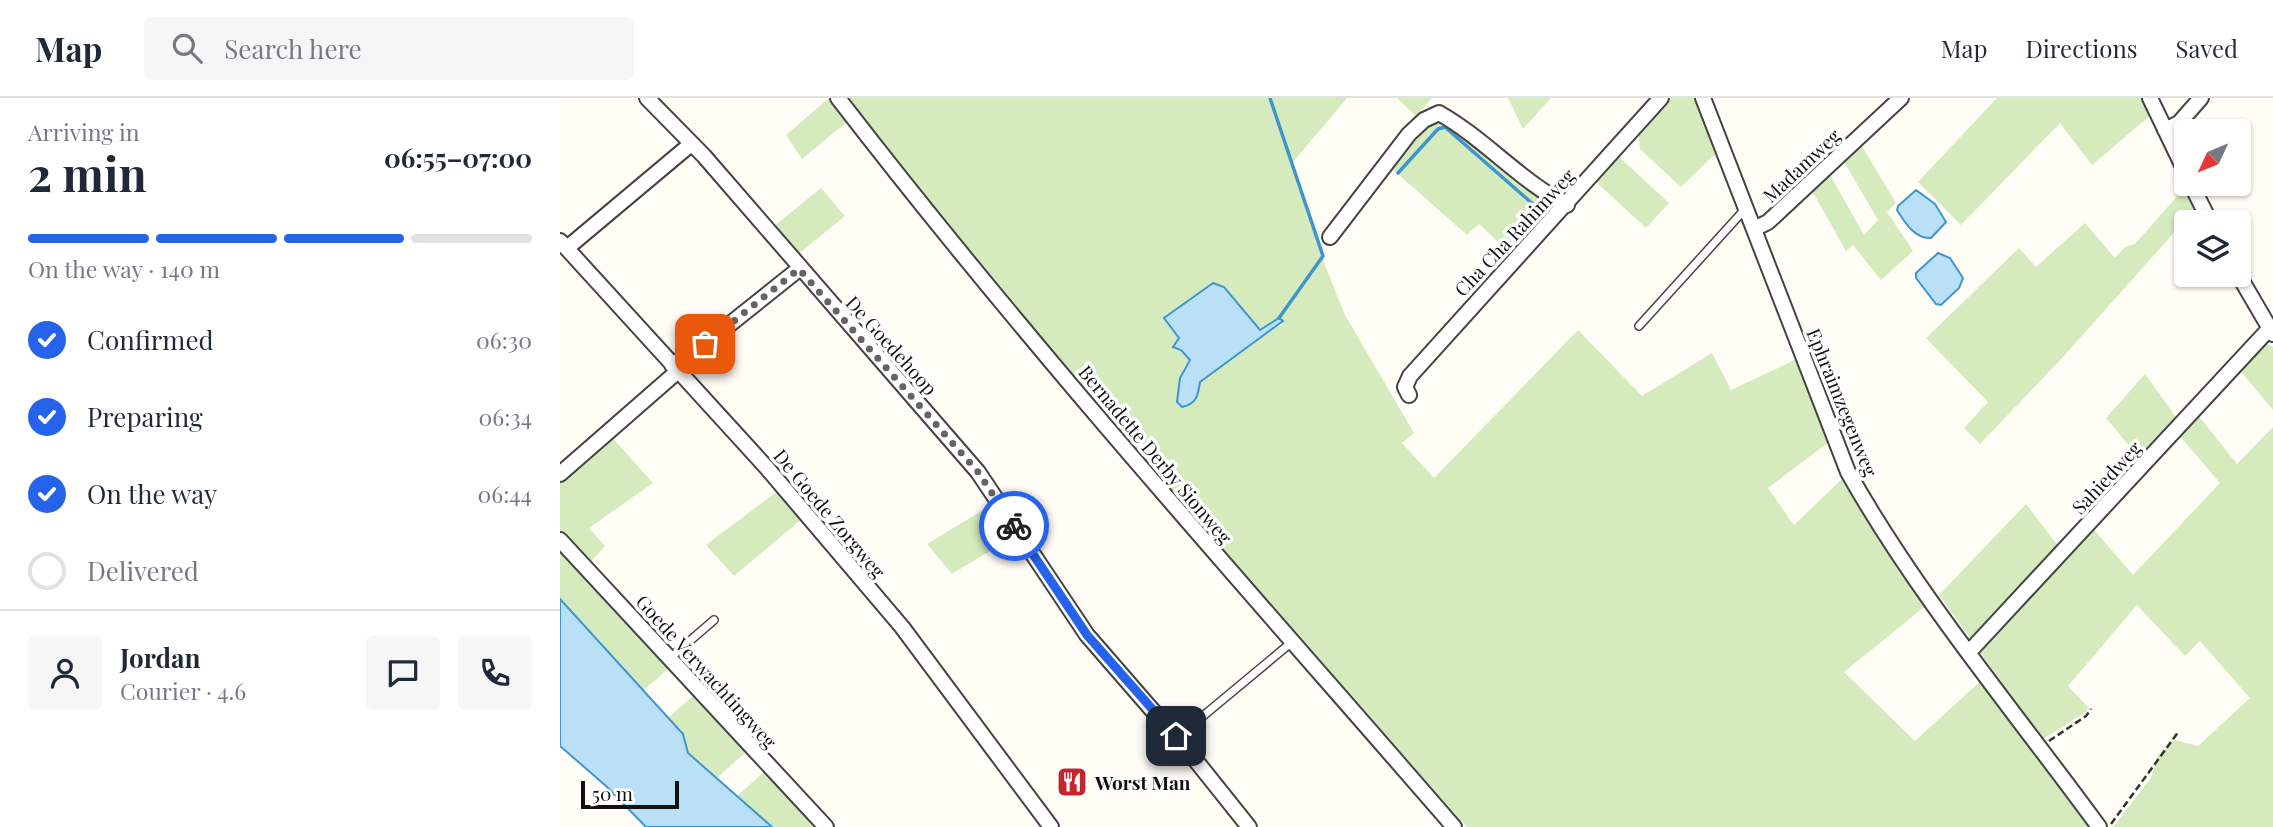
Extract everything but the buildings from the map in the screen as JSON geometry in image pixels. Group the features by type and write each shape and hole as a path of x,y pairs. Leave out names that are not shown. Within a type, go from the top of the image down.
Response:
{"street":[{"name":"De Goedehoop","path":"646,98 691,144 978,472 1087,635 1193,757 1249,827"},
{"name":"Bernadette Derby Sionweg","path":"838,98 922,207 1450,826"},
{"name":"Cha Cha Rahimweg","path":"1409,395 1405,387 1410,376 1661,98"},
{"name":"Ephraimzegenweg","path":"1703,98 1848,472 1870,510 2099,827"},
{"name":"Madamweg","path":"1755,229 1768,222 1901,98"},
{"path":"2150,98 2174,148"},
{"path":"2165,130 2179,123 2201,98"},
{"path":"1330,237 1409,134 1424,120 1438,113 1456,123 1546,194 1567,205"},
{"path":"564,244 691,144"},
{"name":"De Goede Zorgweg","path":"564,244 767,468 902,627 1051,827"},
{"path":"560,474 675,368 799,269"},
{"path":"2246,287 2271,331"},
{"name":"Sahiedweg","path":"1970,651 2271,331"},
{"name":"Goede Verwachtingweg","path":"560,540 826,827"}],"lane":[{"path":"1639,326 1746,208"},
{"path":"670,659 715,620"},
{"path":"1191,726 1293,641"}],"path":[{"path":"2041,747 2086,716 2091,709"},
{"path":"2109,827 2179,731"}],"green space":[{"path":"829,98 848,121 802,159 786,135"},
{"path":"847,98 1347,98 1293,162 1326,268 1345,315 1414,433 1402,443 1434,478 1578,330 1642,396 1712,353 1731,390 1797,359 1829,442 1768,488 1794,525 1844,477 1873,529 1928,604 1844,672 1915,741 1985,677 2092,827 1467,827 1151,467 921,192","holes":["1279,318 1282,325 1268,331 1200,382 1183,369 1190,360 1181,350 1173,347 1179,338 1257,327 1260,330"]},
{"path":"1397,98 1432,98 1416,116"},
{"path":"1508,98 1551,98 1523,129"},
{"path":"1669,98 1697,98 1719,155 1713,156 1681,187 1640,149 1638,129"},
{"path":"1997,98 2145,98 2152,114 2092,165 2060,123 1961,225 1918,182"},
{"path":"1442,122 1451,125 1558,207 1512,255 1479,224 1467,235 1391,168 1419,133"},
{"path":"1860,143 1896,203 1887,212 1913,251 1881,280 1853,245 1846,251 1811,189 1829,173 1864,235 1878,220 1843,160"},
{"path":"1617,155 1669,203 1646,228 1594,180"},
{"path":"821,188 845,216 796,256 773,227"},
{"path":"2177,196 2191,196 2196,208 2174,210 2174,233 2063,357 1980,444 1964,428 1988,402 1926,338 2019,248 2036,267 2085,223 2115,258 2125,247 2135,244"},
{"path":"2261,345 2273,347 2273,410 2239,369"},
{"path":"2145,374 2178,420 2140,459 2106,418"},
{"path":"2198,415 2237,464 2273,427 2273,827 2113,827 2151,778 2158,755 2175,740 2198,746 2250,698 2200,641 2185,656 2137,605 2068,686 2088,707 2087,711 2043,739 1979,651 2091,526 2133,575 2220,483 2179,435"},
{"path":"607,432 653,483 589,528 605,546 589,564 560,532 560,478"},
{"path":"779,490 803,518 734,576 706,545"},
{"path":"993,504 1014,536 952,574 927,544"},
{"path":"2026,504 2059,547 1970,638 1939,595"},
{"path":"560,549 670,667 643,691 560,599"},
{"path":"694,695 746,752 717,778 688,753 683,734 668,718"},
{"path":"765,771 819,827 772,827 737,796"}],"water":[{"path":"1916,190 1935,204 1946,222 1931,238 1915,233 1897,210"},
{"path":"1938,253 1950,258 1963,278 1959,288 1941,305 1936,304 1916,278 1916,273"},
{"path":"1213,283 1224,287 1260,330 1279,318 1283,321 1200,382 1194,401 1182,407 1177,402 1180,378 1190,360 1181,350 1173,347 1179,338 1164,318"},
{"path":"560,599 683,734 688,753 772,827 646,827 606,786 560,746"}],"waterway":[{"path":"1270,98 1323,256 1279,318"},
{"path":"1398,173 1438,129 1445,127 1542,212"}],"way so far":[{"path":"705,344 799,269 978,472 1014,526"}],"place":[{"name":"Worst Man","path":"1072,782"}],"route":[{"path":"1014,526 1087,635 1176,736"}]}
